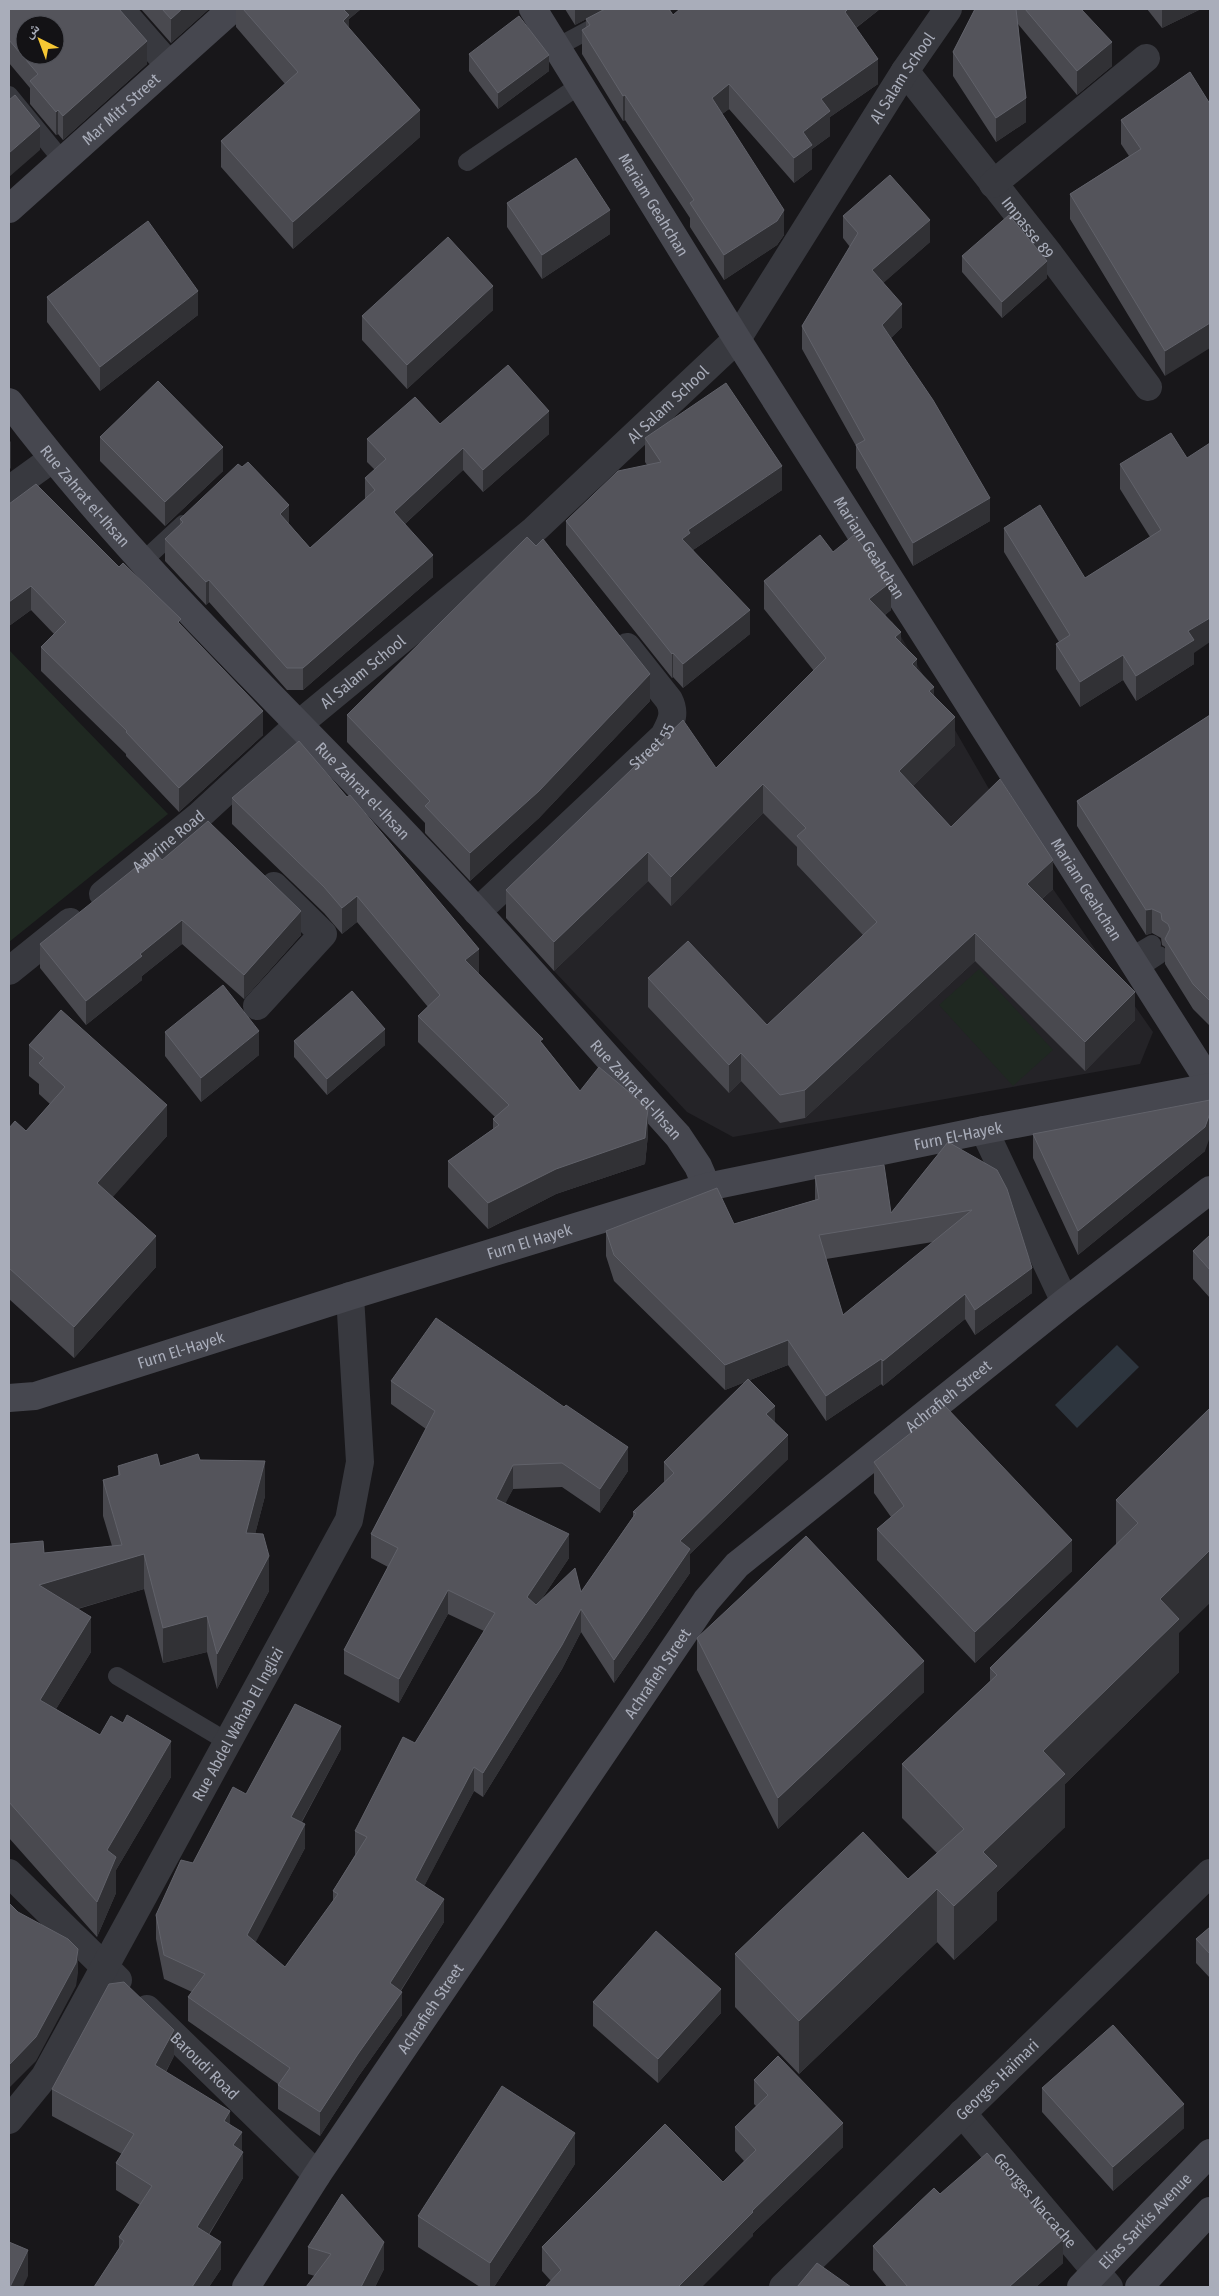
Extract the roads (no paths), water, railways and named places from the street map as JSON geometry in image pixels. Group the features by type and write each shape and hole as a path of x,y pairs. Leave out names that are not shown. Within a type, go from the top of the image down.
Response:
{"street":[{"path":"120,9 169,65"},
{"name":"Mar Mitr Street","path":"9,209 232,9"},
{"name":"Mariam Geahchan","path":"533,9 738,339 1145,956 1210,1085"},
{"name":"Al Salam School","path":"299,724 534,530 738,339 904,71 948,9"},
{"path":"994,184 1146,58"},
{"name":"Impasse 89","path":"904,71 994,184 1148,386"},
{"name":"Rue Zahrat el-Ihsan","path":"9,402 52,459 143,561 418,847 678,1136 698,1166 707,1187"},
{"path":"9,490 52,459"},
{"path":"534,530 552,554"},
{"name":"Street 55","path":"477,912 664,736 672,720 674,709 669,700 614,630"},
{"name":"Aabrine Road","path":"9,971 200,815 299,724"},
{"path":"200,815 221,835"},
{"path":"255,868 323,934 257,1006"},
{"name":"Furn El-Hayek","path":"707,1187 1210,1085"},
{"path":"984,1130 1065,1302"},
{"name":"Furn El Hayek","path":"350,1296 707,1187"},
{"name":"Achrafieh Street","path":"246,2287 317,2175 712,1594 737,1565 1065,1302 1210,1190"},
{"name":"Furn El-Hayek","path":"9,1398 35,1396 350,1296"},
{"name":"Rue Abdel Wahab El Inglizi","path":"9,2120 45,2076 349,1520 360,1462 350,1296"},
{"name":"Baroudi Road","path":"9,1873 317,2175"},
{"name":"Georges Haïmari","path":"783,2287 1210,1873"},
{"name":"Georges Naccache","path":"962,2113 1096,2282"},
{"name":"Elias Sarkis Avenue","path":"1096,2282 1210,2153"},
{"path":"1139,2287 1210,2211"}],"lane":[{"path":"557,47 628,9"},
{"path":"467,162 580,85"},
{"path":"9,95 62,160"},
{"path":"143,561 193,514"},
{"path":"117,1676 228,1742"}]}
